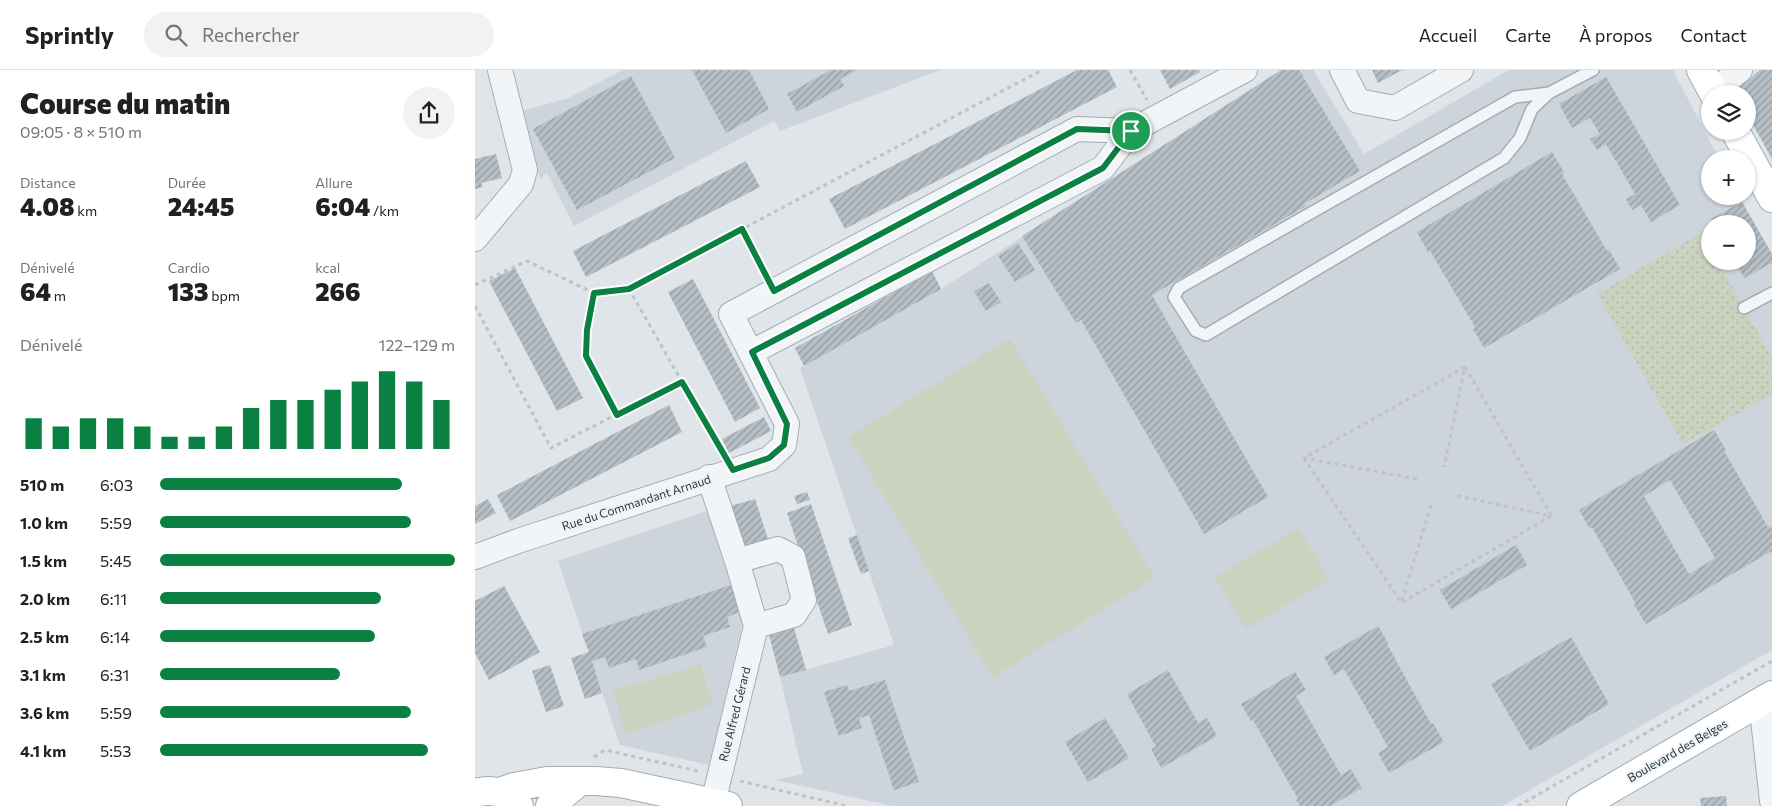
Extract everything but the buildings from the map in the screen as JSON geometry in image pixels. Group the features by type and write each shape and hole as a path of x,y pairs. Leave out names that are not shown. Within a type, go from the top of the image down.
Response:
{"main road":[{"path":"1740,140 1772,198"},
{"name":"Boulevard des Belges","path":"1581,806 1767,698"},
{"path":"491,794 514,786 541,782 580,781 621,783 721,804"},
{"path":"550,806 580,781"}],"street":[{"path":"475,240 521,184 525,170 500,70"},
{"path":"752,352 1103,168 1131,131 1245,70"},
{"path":"1342,70 1358,101 1395,108 1461,70"},
{"path":"1709,85 1740,70"},
{"name":"Rue du Commandant Arnaud","path":"475,557 769,458 784,445 787,424 731,314 1077,129 1131,131"},
{"name":"Rue Alfred Gérard","path":"709,477 756,626 721,804"},
{"path":"737,561 777,548 793,557 805,600 794,615 756,626"},
{"path":"1767,698 1772,801"}],"lane":[{"path":"1549,93 1515,98 1179,288 1174,297 1196,331 1206,335 1504,158 1520,138 1532,109 1549,93 1593,70"},
{"path":"1744,308 1772,293"}],"path":[{"path":"475,285 527,261 594,293 629,289 1042,70"},
{"path":"1130,70 1156,117"},
{"path":"742,229 774,291"},
{"path":"629,289 733,470"},
{"path":"594,293 587,330 586,356 617,415"},
{"path":"475,306 551,448 682,382"},
{"path":"1304,458 1465,367"},
{"path":"1444,467 1465,367"},
{"path":"1465,367 1551,516"},
{"path":"1304,458 1417,479"},
{"path":"1304,458 1401,603"},
{"path":"1454,496 1551,516"},
{"path":"1401,603 1431,505"},
{"path":"1401,603 1551,516"},
{"path":"1518,806 1772,661"}],"shaded area":[{"path":"623,70 940,70 780,131 774,121 574,226 547,173 540,180 524,110 566,99"},
{"path":"1282,70 1313,70 1364,154 1509,70 1673,70 1701,124 1701,140 1709,140 1714,150 1701,150 1701,205 1744,205 1750,215 1701,215 1701,270 1756,270 1756,226 1772,254 1772,650 1502,806 892,806 776,780 803,774 780,677 894,645 800,368 941,289"},
{"path":"707,511 742,620 709,765 620,745 558,561"}],"green space":[{"path":"1701,233 1701,270 1722,270 1772,357 1772,394 1683,444 1597,294"},
{"path":"1010,339 1155,578 993,677 848,437"},
{"path":"1299,528 1329,580 1245,629 1215,577"},
{"path":"701,664 712,704 626,734 613,691"}],"route":[{"path":"1077,129 1131,131 1103,168 752,352 787,424 784,445 769,458 733,470 682,382 617,415 586,356 587,330 594,293 629,289 742,229 774,291 1077,129"}]}
